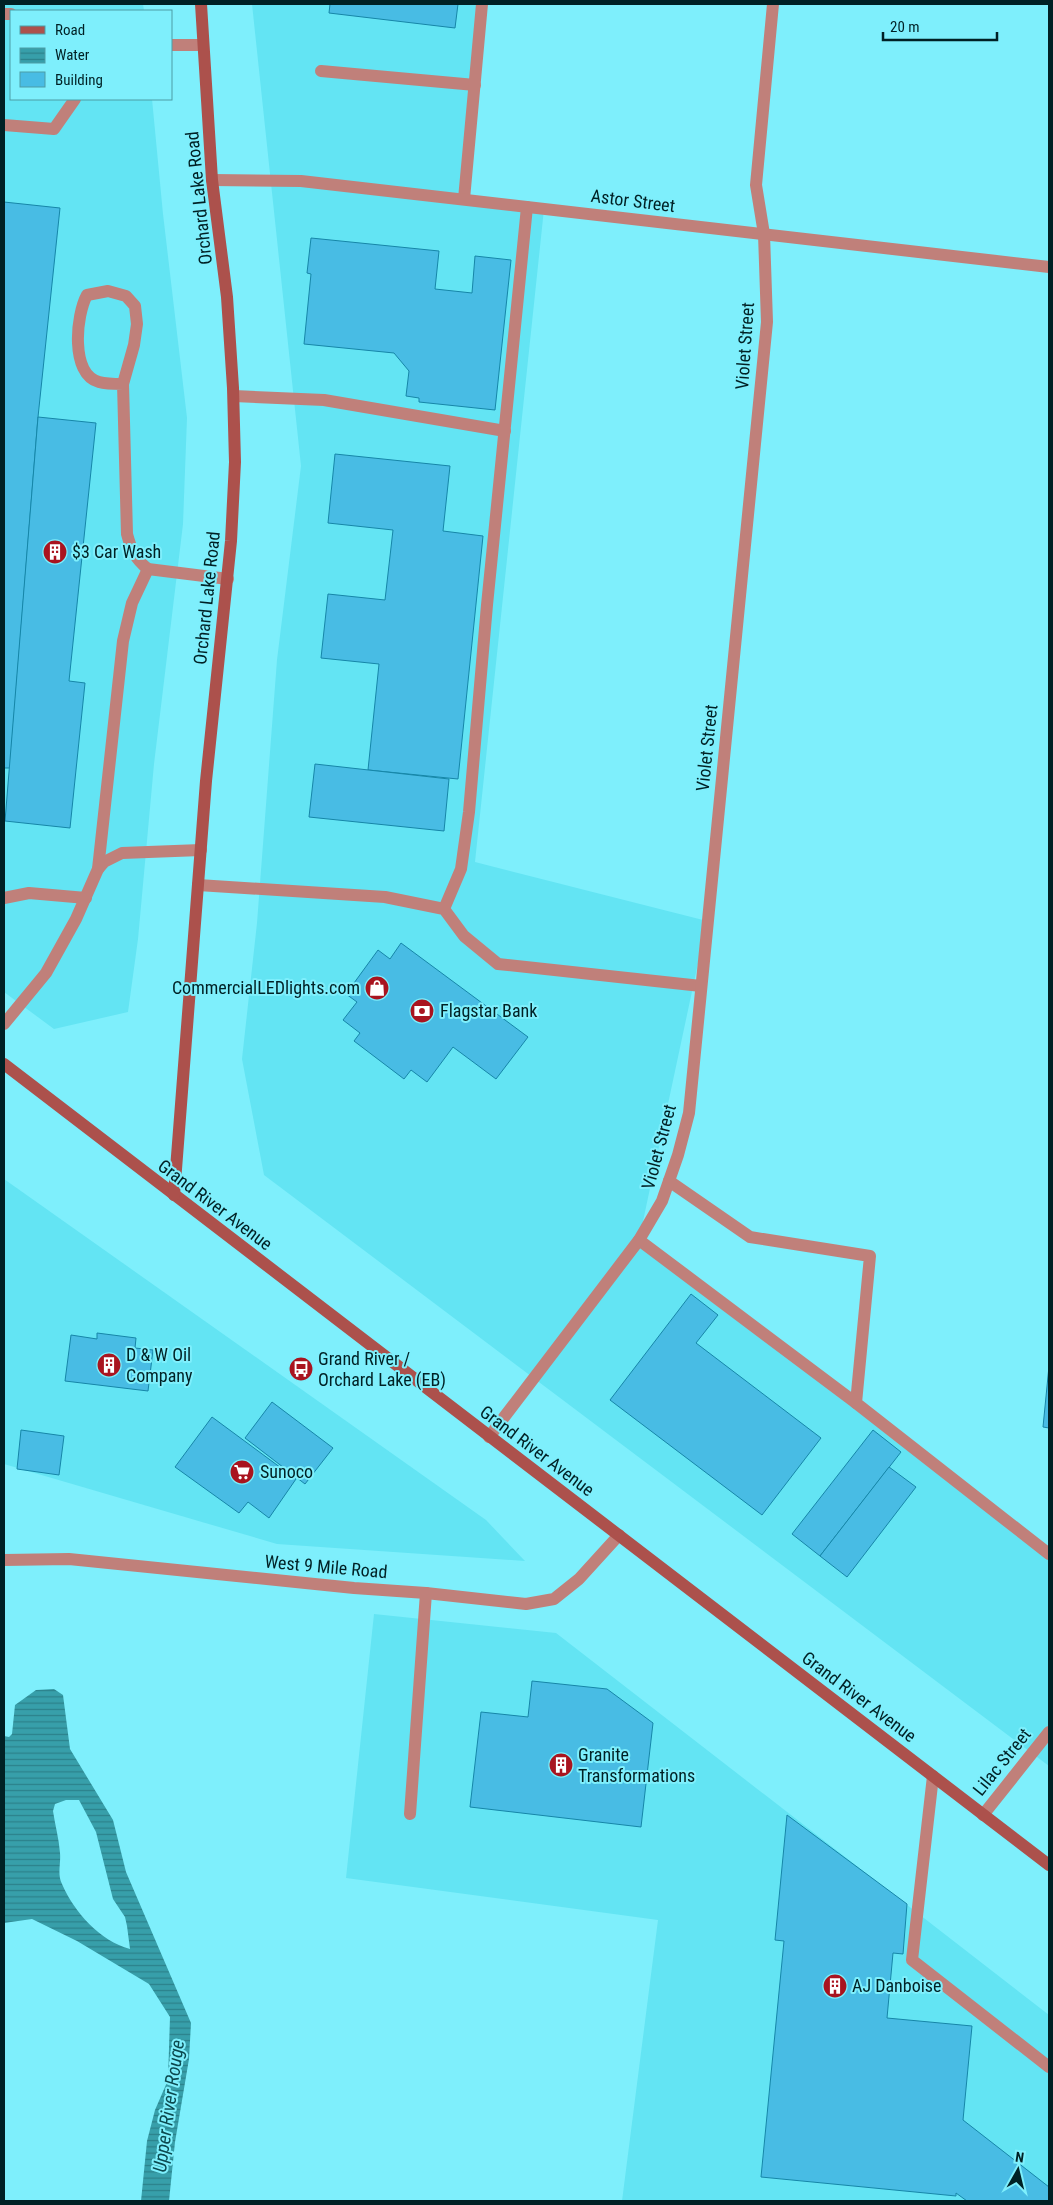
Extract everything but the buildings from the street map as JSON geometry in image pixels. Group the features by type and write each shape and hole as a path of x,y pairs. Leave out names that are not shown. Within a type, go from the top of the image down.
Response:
{"main road":[{"name":"Orchard Lake Road","path":"174,1195 201,850 228,578 235,462 234,396 227,297 212,180 200,4"},
{"name":"Grand River Avenue","path":"4,1064 1049,1865"}],"street":[{"path":"464,199 482,4"},
{"name":"Violet Street","path":"489,1437 639,1240 662,1201 678,1155 688,1113 767,322 764,234 756,185 773,4"},
{"path":"172,45 203,45"},
{"path":"321,72 475,85"},
{"path":"4,125 54,129 74,100"},
{"name":"Astor Street","path":"212,180 301,181 1049,267"},
{"path":"444,909 461,869 469,812 487,605 527,207"},
{"path":"123,384 98,382 80,364 78,318 87,295 108,291 126,296 134,306 137,324 134,345 123,384 127,534 131,550 139,562 148,569 228,578"},
{"path":"234,396 324,400 505,431"},
{"path":"4,1024 46,972 86,898 98,869 124,641 132,604 148,569"},
{"path":"98,869 113,856 122,853 201,850"},
{"path":"198,885 385,897 444,909 464,936 498,964 701,986"},
{"path":"4,898 29,893 86,898"},
{"path":"669,1181 750,1237 870,1256 856,1403"},
{"path":"639,1240 856,1403 1049,1554"},
{"name":"West 9 Mile Road","path":"4,1560 69,1559 526,1604 554,1599 579,1579 619,1535"},
{"path":"410,1814 426,1593"},
{"name":"Lilac Street","path":"983,1814 1049,1732"},
{"path":"933,1776 912,1960 1049,2067"}],"shaded area":[{"path":"4,4 143,4 144,10 10,10 10,100 152,100 163,214 187,418 183,524 154,764 138,939 128,1012 54,1029 4,992"},
{"path":"252,4 484,4 464,199 544,209 475,862 707,921 639,1240 1049,1550 1049,1766 264,1175 242,1059 257,923 277,660 301,466"},
{"path":"4,1179 486,1520 525,1561 277,1544 4,1464"},
{"path":"374,1614 556,1633 1049,2015 1049,2201 622,2201 658,1920 346,1878"}],"water":[{"name":"Upper River Rouge","path":"54,1689 63,1695 70,1749 113,1820 126,1872 191,2023 189,2059 175,2142 169,2201 141,2201 147,2141 155,2110 168,2080 170,2017 149,1984 77,1941 32,1919 4,1923 4,1736 9,1737 12,1734 15,1705 36,1690","holes":["66,1800 79,1800 96,1832 113,1899 125,1917 130,1949 108,1939 89,1924 73,1905 61,1880 59,1873 59,1848 53,1811 55,1804"]}],"place":[{"name":"$3 Car Wash","path":"55,552"},
{"name":"CommercialLEDlights.com","path":"377,988"},
{"name":"Flagstar Bank","path":"422,1011"},
{"name":"D & W Oil Company","path":"109,1365"},
{"name":"Grand River / Orchard Lake (EB)","path":"301,1369"},
{"name":"Sunoco","path":"242,1472"},
{"name":"Granite Transformations","path":"561,1765"},
{"name":"AJ Danboise","path":"835,1986"}]}
